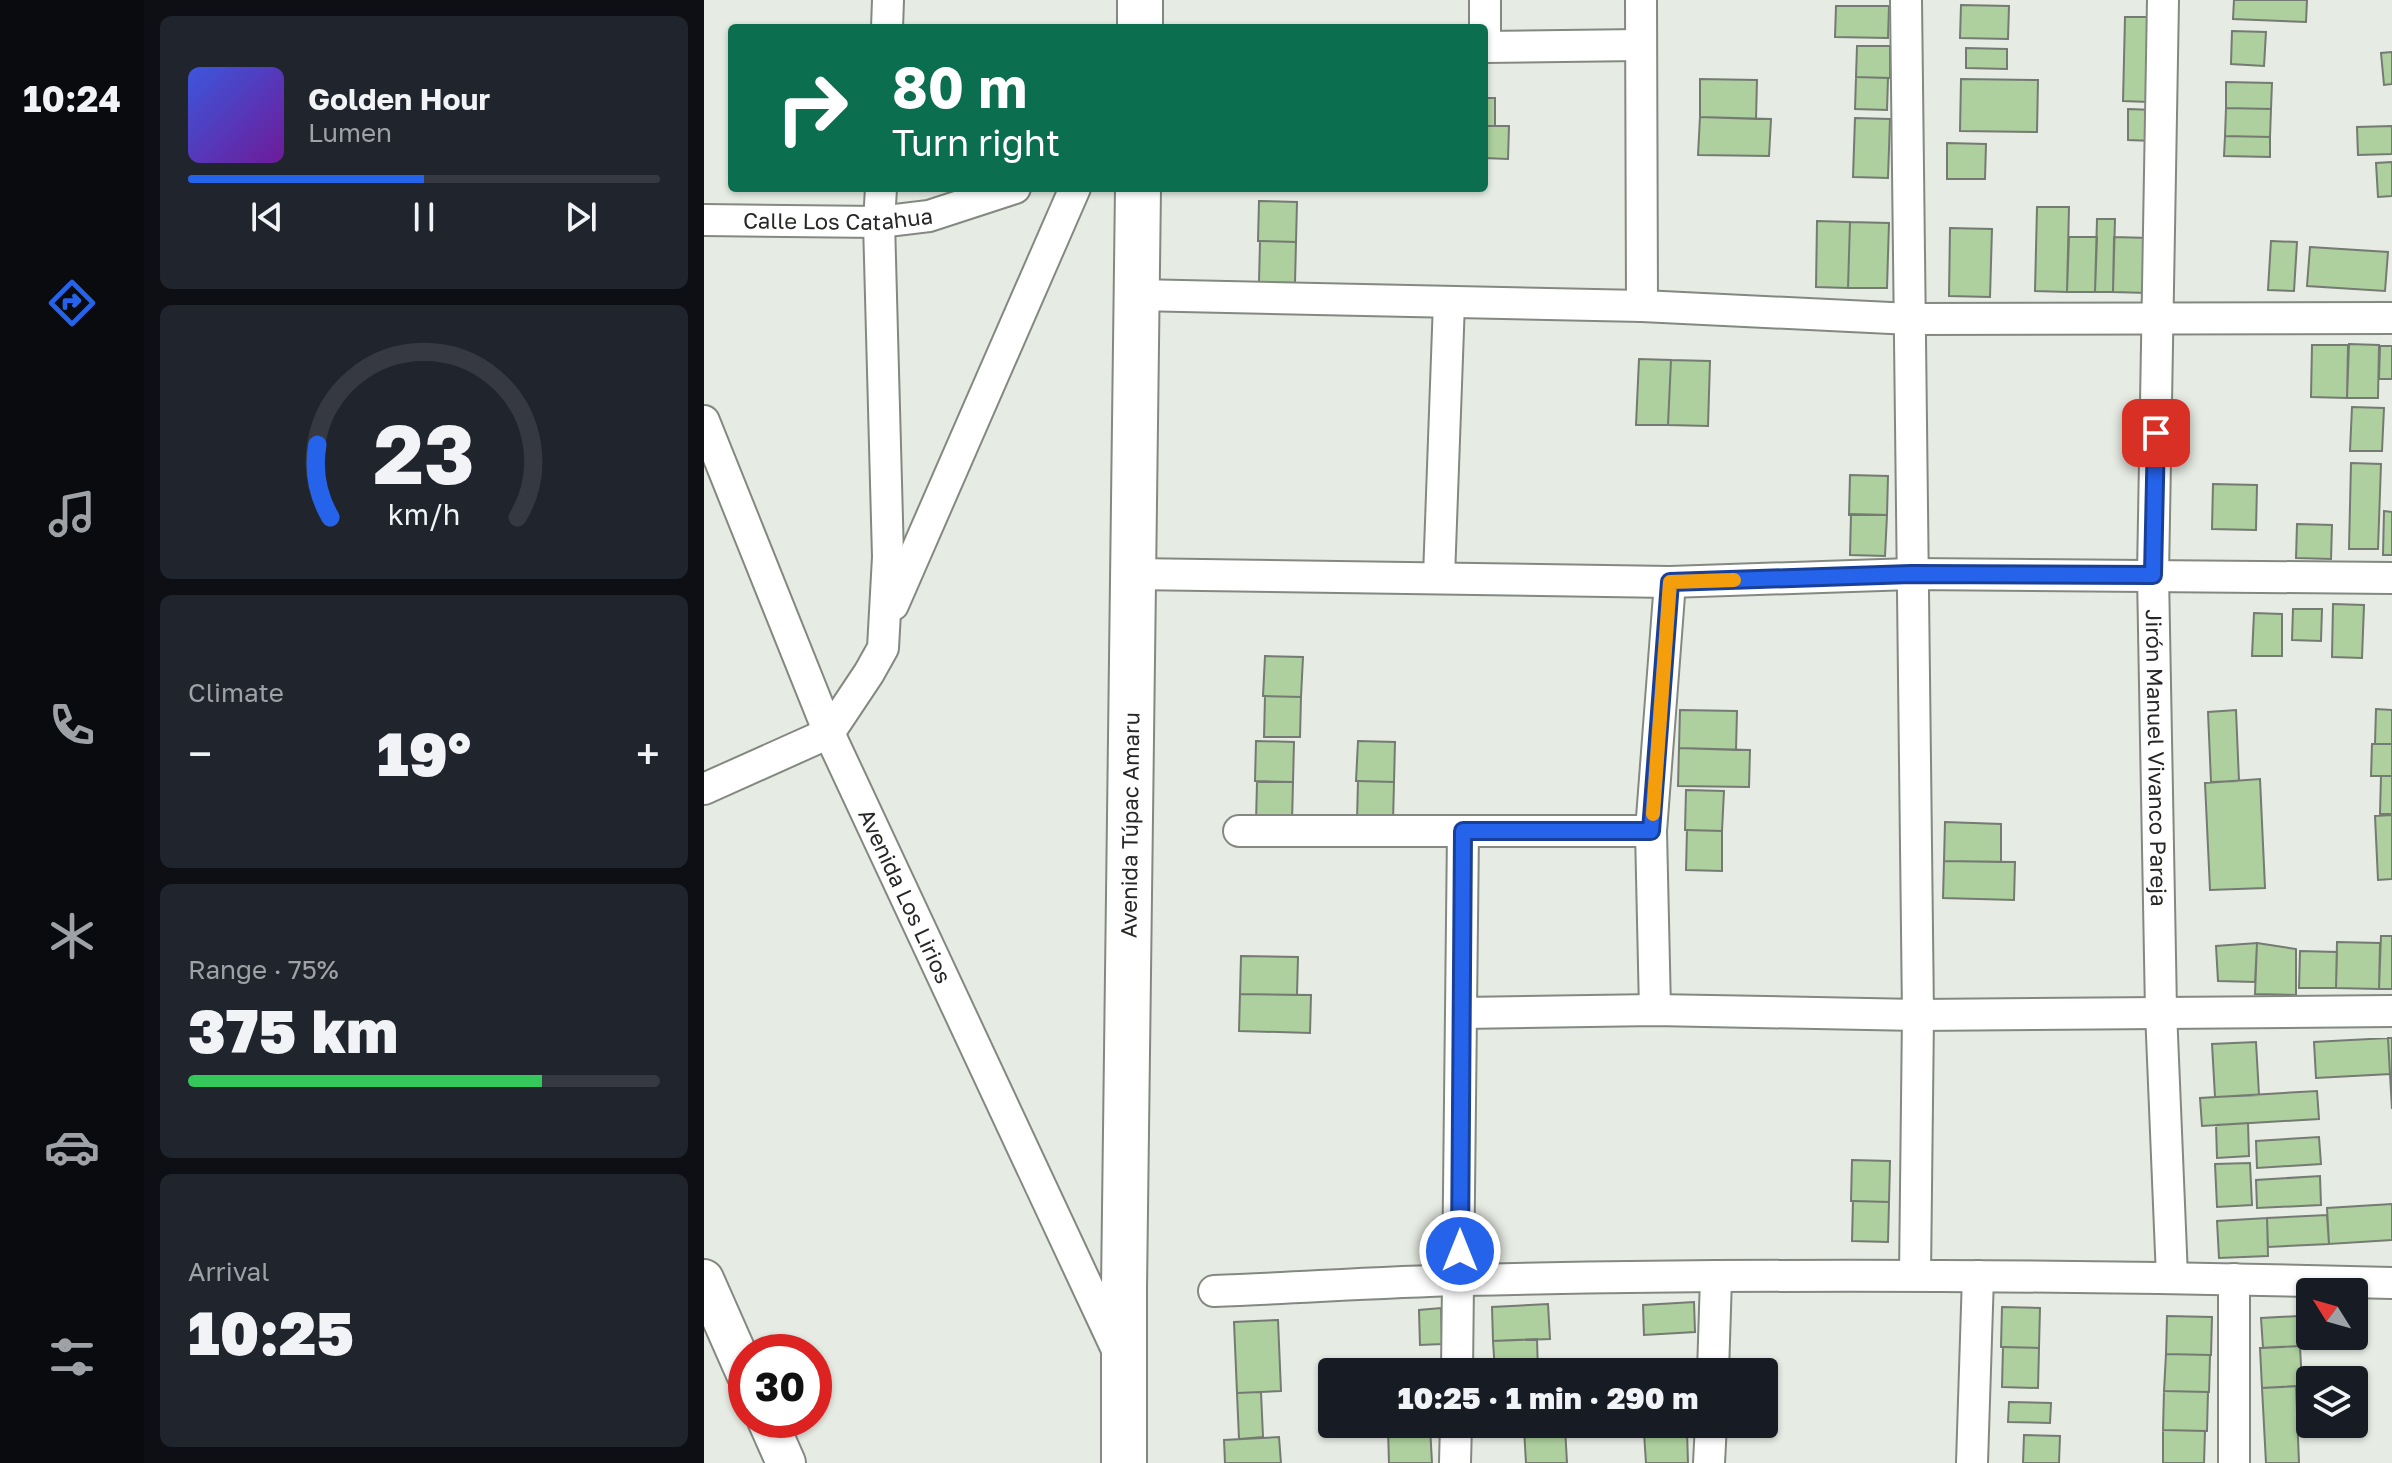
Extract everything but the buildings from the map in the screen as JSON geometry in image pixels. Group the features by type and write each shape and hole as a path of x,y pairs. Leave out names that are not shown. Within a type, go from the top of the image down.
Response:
{"main road":[{"path":"1140,0 1140,24"},
{"name":"Avenida Túpac Amaru","path":"1124,1463 1138,192"}],"street":[{"path":"887,24 888,0"},
{"path":"1484,24 1485,0"},
{"path":"1641,0 1642,306"},
{"path":"1906,0 1918,1015 1915,1275"},
{"name":"Jirón Manuel Vivanco Pareja","path":"2163,0 2153,575 2161,1011 2172,1277"},
{"path":"1488,47 1640,45"},
{"path":"704,789 829,733 883,648 888,557 881,192"},
{"name":"Calle Los Catahua","path":"704,220 879,222 929,216 1003,192"},
{"path":"886,621 1073,192"},
{"path":"1137,295 1642,306 1911,319 2392,318"},
{"path":"1439,577 1449,302"},
{"name":"Avenida Los Lirios","path":"704,421 829,733 1123,1363"},
{"path":"1133,574 1670,582 1911,574 2392,578"},
{"path":"1655,1010 1651,831 1670,582"},
{"path":"1239,831 1651,831"},
{"path":"1457,1358 1463,831"},
{"path":"1462,1013 1655,1010 1918,1015 2392,1011"},
{"path":"1214,1291 1460,1280 1915,1275 2392,1283"},
{"path":"1972,1463 1978,1276"},
{"path":"1713,1358 1716,1278"},
{"path":"704,1279 728,1334"},
{"path":"2234,1279 2234,1463"},
{"path":"775,1438 786,1463"},
{"path":"1455,1463 1456,1438"},
{"path":"1709,1463 1710,1438"}],"slow traffic":[{"path":"1653,814 1670,582 1734,580"}],"route":[{"path":"1460,1251 1463,831 1651,831 1670,582 1911,574 2153,575 2156,433"}]}
